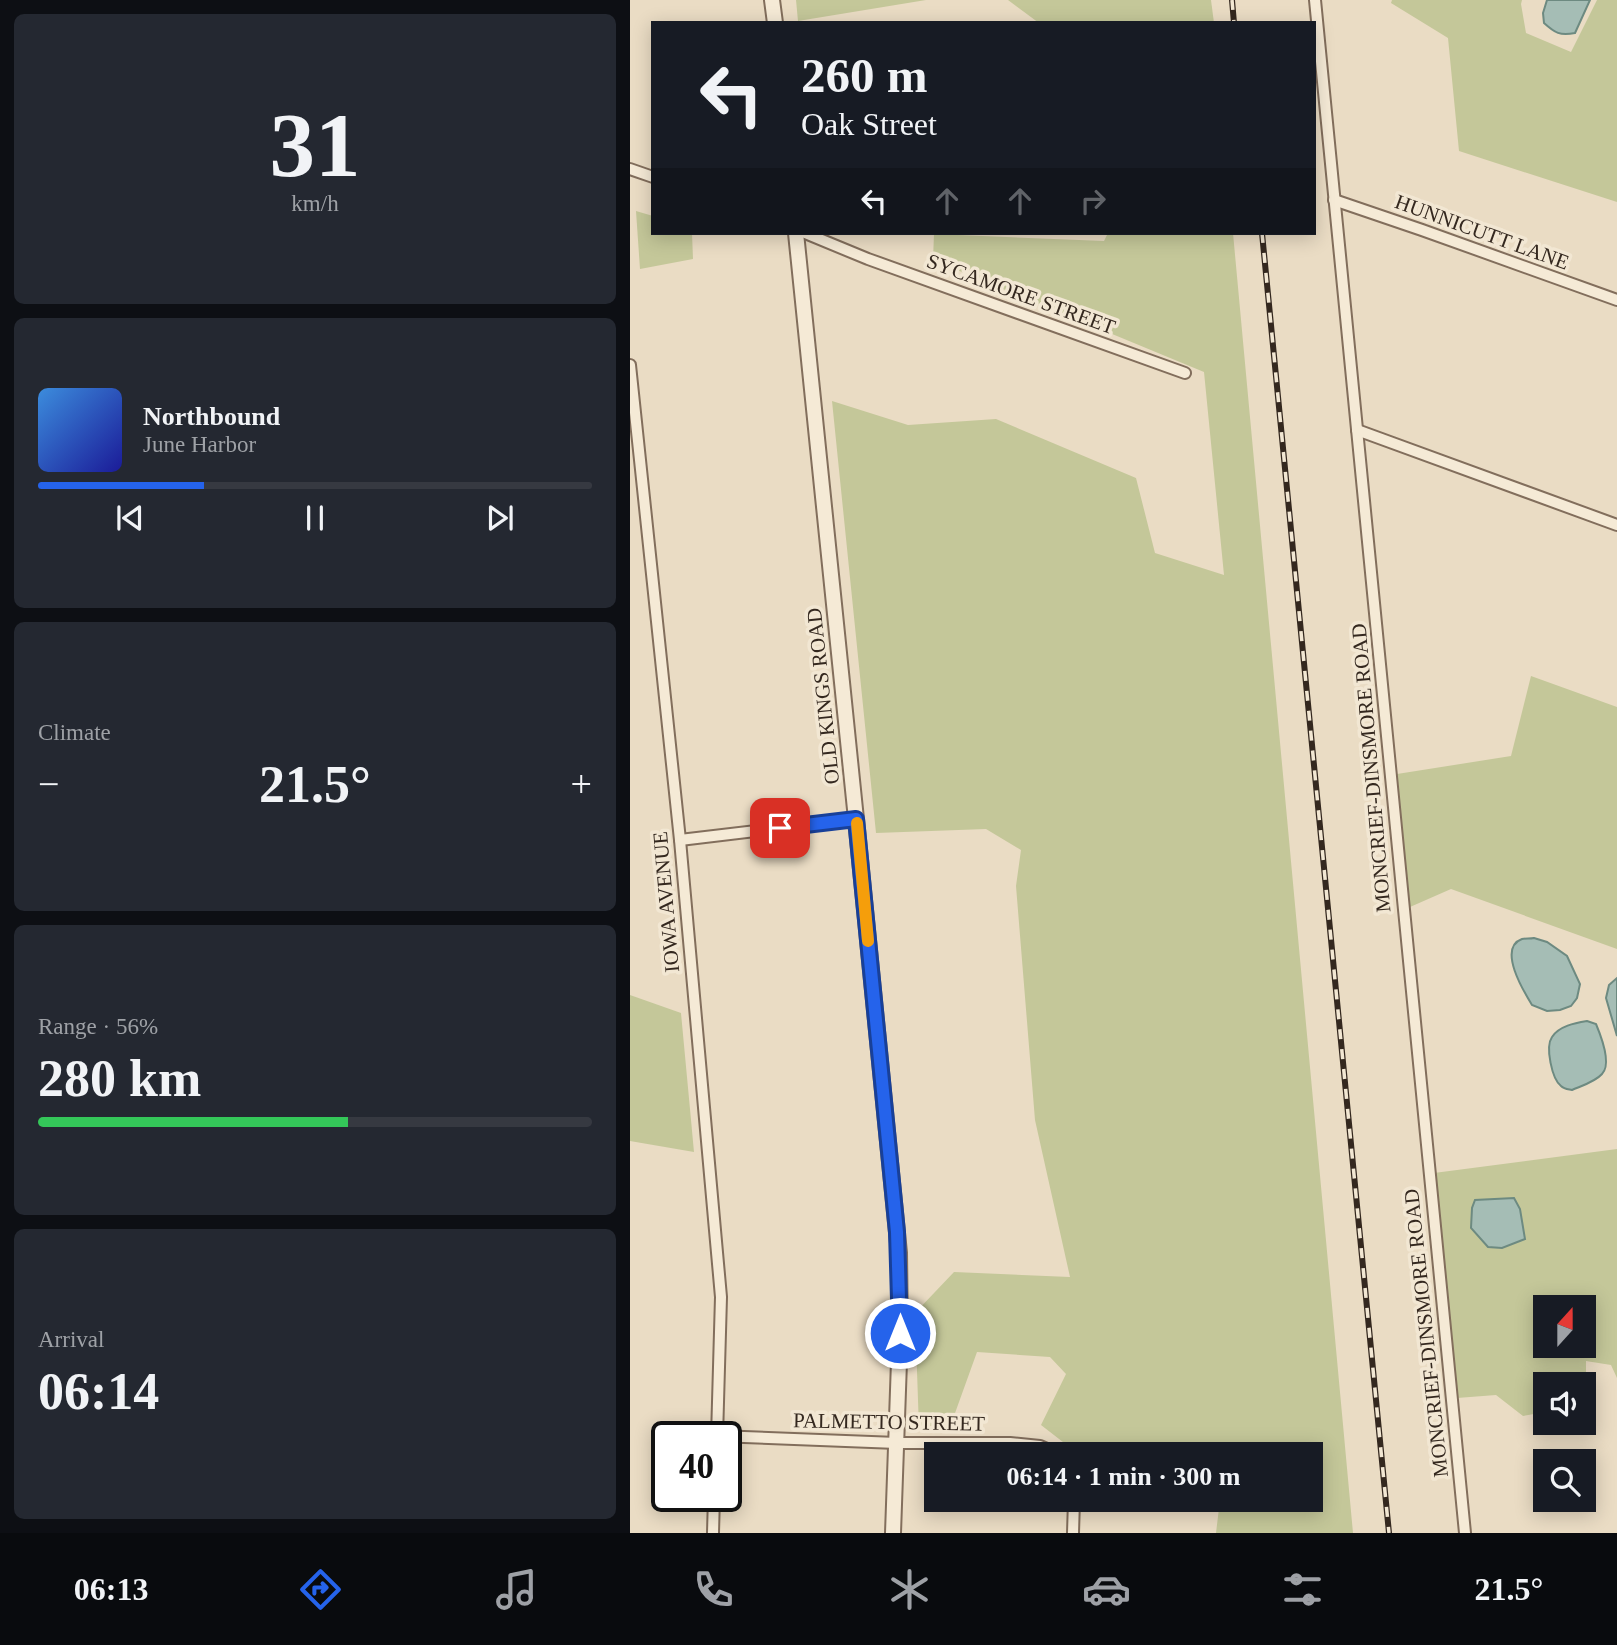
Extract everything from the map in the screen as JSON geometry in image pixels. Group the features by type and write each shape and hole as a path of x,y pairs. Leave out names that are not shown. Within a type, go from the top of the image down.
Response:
{"street":[{"path":"772,0 775,21"},
{"name":"MONCRIEF-DINSMORE ROAD","path":"1315,0 1465,1533"},
{"path":"630,169 651,176"},
{"name":"HUNNICUTT LANE","path":"1334,200 1617,300"},
{"name":"OLD KINGS ROAD","path":"796,235 898,1254 900,1333 893,1533"},
{"name":"SYCAMORE STREET","path":"810,235 869,259 1185,373"},
{"name":"IOWA AVENUE","path":"630,365 680,839 721,1297 717,1421"},
{"path":"1357,430 1617,525"},
{"path":"630,504 643,503"},
{"path":"680,839 856,819"},
{"name":"PALMETTO STREET","path":"742,1437 924,1443"},
{"path":"713,1533 714,1512"},
{"path":"1073,1533 1074,1512"}],"green space":[{"path":"796,0 926,0 798,21"},
{"path":"1008,0 1211,0 1214,21 1036,21"},
{"path":"1392,0 1522,0 1526,33 1571,52 1597,0 1617,0 1617,202 1459,151 1448,38 1391,3"},
{"path":"636,211 651,215 651,235 692,235 693,259 640,269"},
{"path":"934,235 1104,241 1107,235 1233,235 1353,1533 1216,1533 1219,1512 1323,1512 1323,1442 1063,1442 1041,1425 1066,1374 1050,1357 977,1352 950,1427 919,1429 915,1313 954,1272 1070,1277 1035,1120 1016,886 1021,850 986,829 876,833 832,401 908,425 996,419 1136,478 1155,553 1224,575 1204,372 933,260"},
{"path":"1531,676 1617,707 1617,949 1451,889 1410,907 1397,774 1511,756"},
{"path":"630,995 681,1013 694,1152 630,1141"},
{"path":"1617,1149 1617,1378 1611,1365 1586,1361 1586,1372 1533,1372 1533,1414 1523,1416 1496,1395 1457,1398 1434,1173"}],"water":[{"path":"1547,0 1590,0 1575,33 1558,33 1544,23 1543,13"},
{"path":"1534,938 1547,942 1567,956 1580,984 1577,998 1571,1006 1547,1011 1532,1005 1515,970 1512,951 1515,944 1522,939"},
{"path":"1617,978 1617,1036 1606,998 1609,985"},
{"path":"1587,1021 1596,1024 1605,1050 1605,1069 1592,1082 1572,1090 1566,1089 1558,1082 1552,1070 1550,1042 1555,1033 1563,1028"},
{"path":"1514,1198 1520,1209 1525,1239 1502,1248 1488,1247 1471,1228 1475,1200"}],"railway":[{"path":"1232,0 1234,21"},
{"path":"1262,235 1389,1533"}],"slow traffic":[{"path":"857,823 868,941"}],"route":[{"path":"780,828 856,819 897,1232 900,1333"}]}
